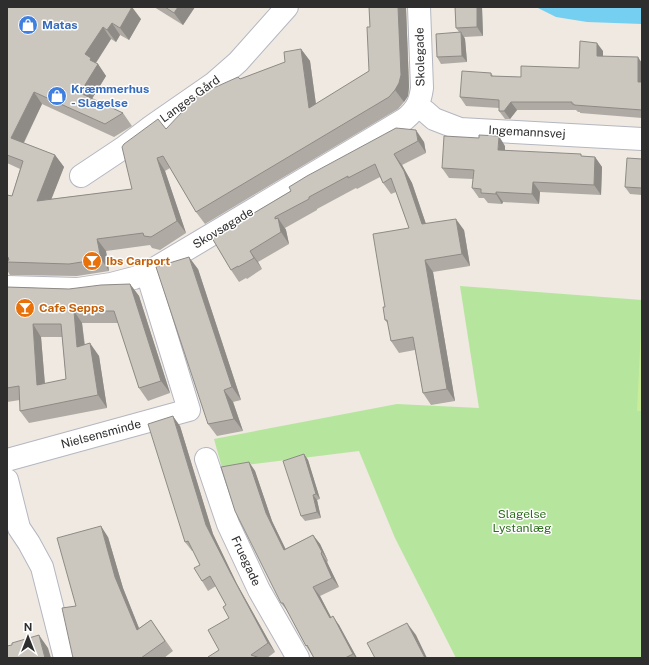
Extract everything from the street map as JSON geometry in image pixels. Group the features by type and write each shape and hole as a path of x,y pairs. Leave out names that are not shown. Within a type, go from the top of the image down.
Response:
{"street":[{"name":"Langes Gård","path":"81,176 123,148 214,82 238,62 287,7"},
{"name":"Skolegade","path":"417,106 422,88 419,7"},
{"name":"Ingemannsvej","path":"417,106 434,119 460,129 642,139"},
{"name":"Skovsøgade","path":"7,287 78,288 111,284 148,273 405,119 417,106"},
{"name":"Nielsensminde","path":"10,459 190,410 148,273"},
{"name":"Fruegade","path":"206,459 228,524 259,590 294,657"},
{"path":"7,480 19,528 29,542 42,567 65,658"}],"green space":[{"name":"Slagelse Lystanlæg","path":"460,286 642,300 642,658 456,658 395,538 359,451 222,468 214,439 397,404 479,408"},
{"path":"642,308 642,411 637,411"}],"water":[{"path":"536,7 642,7 642,24 587,22 556,17"}],"building":[{"path":"7,7 132,7 120,28 112,23 107,30 103,27 85,54 91,58 90,60 98,64 80,93 123,113 105,124 34,92 11,138 55,155 37,201 132,189 122,147 124,144 158,119 166,129 198,95 238,77 240,79 285,62 284,52 301,49 309,108 369,71 367,27 370,27 369,7 398,7 401,75 399,83 389,97 196,212 163,156 157,158 177,221 151,237 144,236 143,233 97,239 101,259 69,264 7,262 9,260 7,257 7,195 12,196 23,161 7,155"},
{"path":"165,7 178,7 174,13"},
{"path":"455,7 477,7 477,27 456,28"},
{"path":"461,32 462,56 437,57 436,34"},
{"path":"580,41 597,43 597,56 638,57 638,82 642,82 642,110 574,105 572,102 511,102 504,111 499,111 499,100 460,97 462,71 491,73 491,76 521,77 521,66 579,68"},
{"path":"396,128 416,130 418,141 394,154 404,171 422,224 456,219 462,254 425,260 447,389 423,393 413,337 391,341 387,320 385,320 383,307 385,307 373,234 409,228 391,178 383,183 375,164 348,178 348,176 275,217 275,219 278,218 281,232 250,251 254,258 238,267 231,270 212,238 291,191 289,187 307,176"},
{"path":"479,135 499,136 498,150 581,154 581,156 595,157 594,185 533,182 532,194 496,192 496,194 481,193 481,189 472,188 474,170 442,168 444,136 479,138"},
{"path":"627,158 642,159 642,188 625,187"},
{"path":"189,257 232,387 224,390 234,419 208,424 156,267"},
{"path":"130,284 161,381 139,388 114,311 74,311 77,347 90,343 98,395 20,411 19,386 7,388 7,287 69,289 101,285","holes":["33,324 61,324 66,379 37,385"]},
{"path":"173,416 206,525 268,643 251,655 260,658 208,658 219,650 208,630 229,618 223,607 226,605 210,576 202,581 194,568 200,565 188,541 185,542 148,424"},
{"path":"304,454 316,494 313,495 317,512 301,516 283,461"},
{"path":"249,462 266,513 284,550 313,535 322,552 321,553 332,578 313,587 330,618 333,616 353,654 345,658 314,658 283,603 281,603 235,511 221,467"},
{"path":"101,526 115,577 137,630 151,620 165,641 141,658 73,658 62,608 76,606 57,538"},
{"path":"407,623 425,658 375,658 367,643"},
{"path":"39,635 45,658 7,658 7,646 12,645 12,643"}],"place":[{"name":"Matas","path":"28,25"},
{"name":"Kræmmerhus - Slagelse","path":"57,96"},
{"name":"Ibs Carport","path":"92,261"},
{"name":"Cafe Sepps","path":"25,308"}]}
